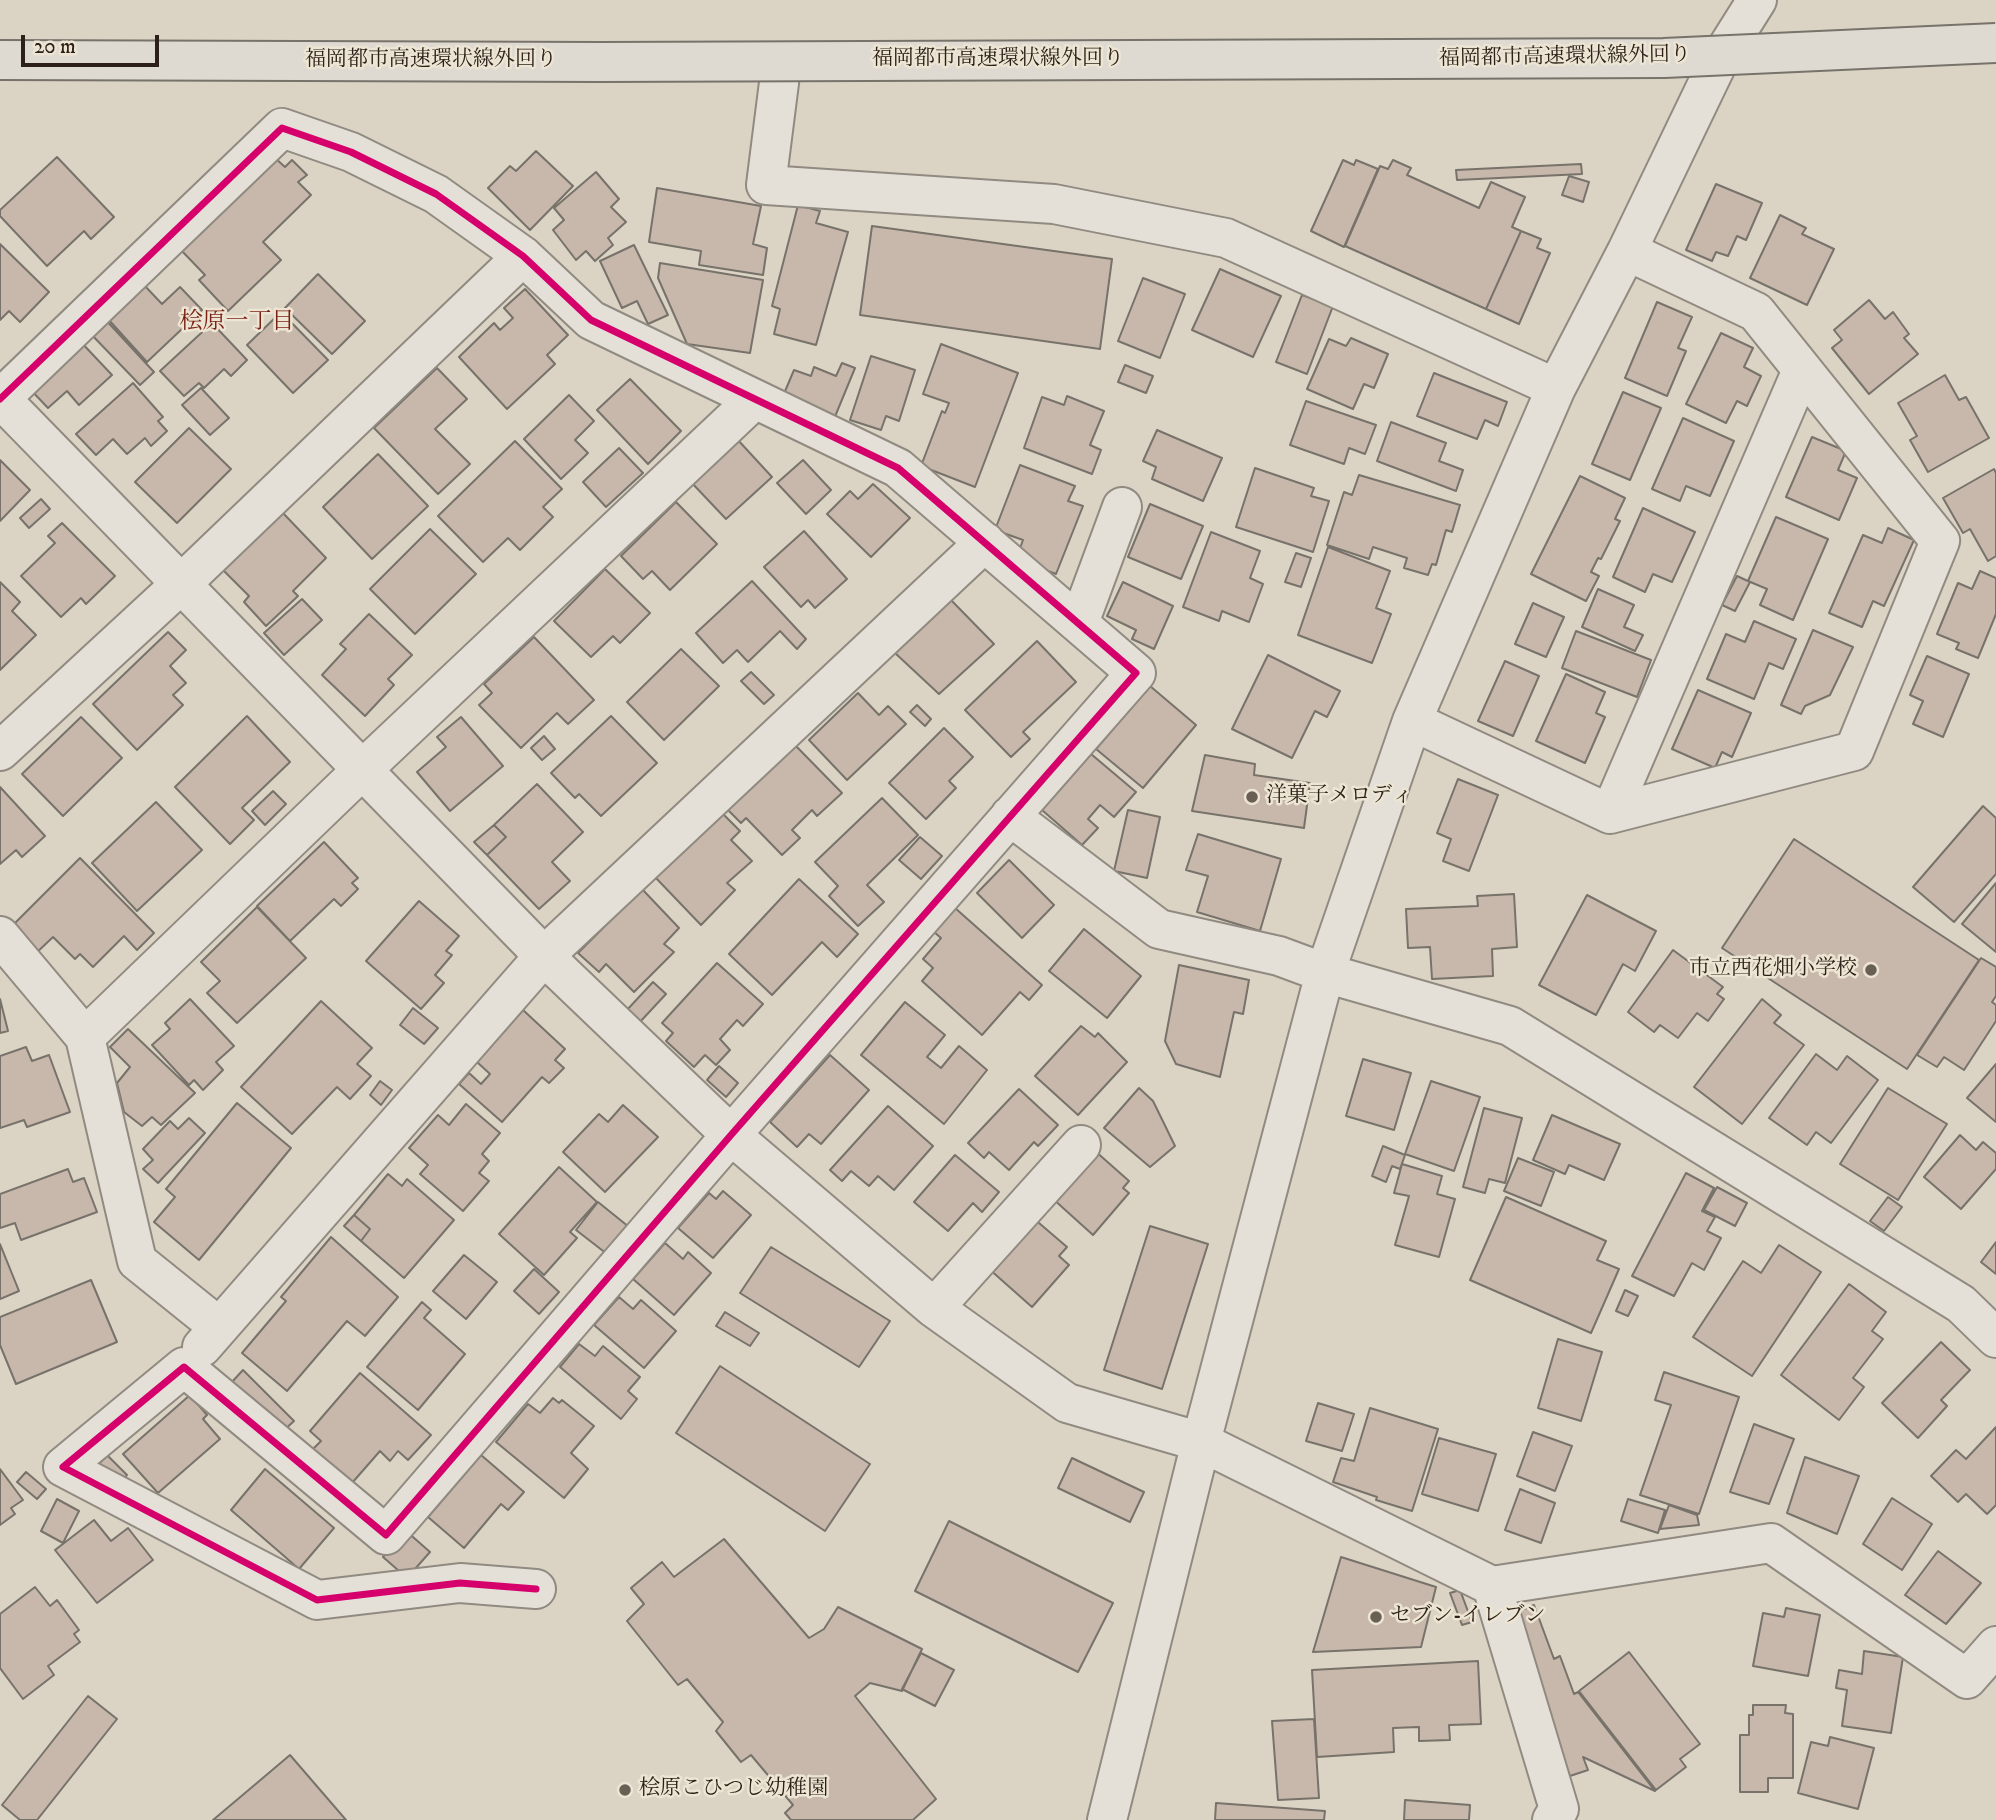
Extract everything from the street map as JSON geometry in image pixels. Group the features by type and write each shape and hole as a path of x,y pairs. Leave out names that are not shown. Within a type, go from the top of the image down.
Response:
{"highway":[{"name":"福岡都市高速環状線外回り","path":"0,60 643,62 1650,58 1996,43"}],"street":[{"path":"1107,1820 1200,1442 1325,973 1412,721 1556,388 1627,251 1718,62 1757,0"},
{"path":"781,67 766,185 1054,204 1226,238 1556,388"},
{"path":"184,1367 386,1535 731,1135 1136,673 898,468 591,320 523,256 436,194 351,152 282,128 0,398 544,956 731,1135 934,1308 1067,1403 1200,1442 1492,1586 1771,1543 1967,1679 1996,1646"},
{"path":"1412,721 1610,814 1854,751 1940,541 1756,313 1627,251"},
{"path":"0,751 181,584 523,256"},
{"path":"1610,814 1802,370"},
{"path":"85,1037 362,770 755,399"},
{"path":"1079,623 1122,507"},
{"path":"536,1589 460,1583 317,1600 63,1467 184,1367 544,956 985,542"},
{"path":"1010,817 1158,929 1279,956 1325,973 1510,1026 1961,1304 1996,1338"},
{"path":"0,936 85,1037 137,1261 219,1327"},
{"path":"934,1308 1082,1145"},
{"path":"1492,1586 1559,1809 1552,1820"}],"building":[{"path":"536,151 573,186 530,230 488,188 510,166 516,171"},
{"path":"57,157 114,217 91,239 84,231 47,266 0,216 0,210"},
{"path":"274,157 285,167 292,160 307,175 298,182 311,195 263,242 281,260 228,311 199,280 205,275 180,249"},
{"path":"1343,160 1354,165 1356,160 1378,169 1344,247 1311,231"},
{"path":"1393,160 1411,168 1407,175 1479,208 1491,182 1525,197 1512,227 1521,231 1486,309 1345,246 1380,166 1388,169"},
{"path":"1581,164 1582,174 1457,180 1456,170"},
{"path":"596,172 619,199 611,207 626,222 608,238 613,245 595,261 586,251 576,260 553,230 564,220 554,208"},
{"path":"1569,176 1589,182 1583,202 1562,195"},
{"path":"1716,184 1762,203 1746,240 1737,236 1728,256 1716,252 1712,261 1686,250"},
{"path":"657,188 761,206 753,244 767,248 763,275 699,265 701,251 649,242"},
{"path":"798,205 820,211 816,223 848,232 816,345 774,334 780,309 772,306"},
{"path":"1780,215 1806,228 1802,234 1834,249 1807,305 1750,278"},
{"path":"872,226 1112,259 1100,349 860,315"},
{"path":"1521,231 1541,239 1537,248 1550,253 1519,324 1486,309"},
{"path":"0,244 49,292 20,322 9,311 0,320"},
{"path":"634,245 668,315 648,324 637,301 622,308 600,261"},
{"path":"660,263 763,280 750,353 687,344 658,278"},
{"path":"1220,269 1281,296 1253,357 1192,330"},
{"path":"318,274 365,321 332,354 285,308"},
{"path":"1143,278 1185,294 1160,358 1118,341"},
{"path":"144,285 162,304 180,287 202,310 147,362 108,319"},
{"path":"525,289 568,335 547,355 555,364 507,409 459,357 494,323 500,330 513,318 504,308"},
{"path":"1302,295 1333,306 1307,374 1276,362"},
{"path":"1869,300 1885,319 1893,312 1909,334 1904,338 1918,354 1869,394 1832,348 1842,340 1834,330"},
{"path":"1657,302 1692,317 1678,348 1686,351 1667,396 1625,378"},
{"path":"281,312 328,360 293,393 247,345"},
{"path":"104,318 154,372 140,385 89,332"},
{"path":"212,323 247,360 231,376 224,369 204,388 199,383 184,396 160,371"},
{"path":"1721,333 1753,348 1744,367 1761,376 1747,406 1737,401 1726,423 1686,404"},
{"path":"1351,338 1388,354 1374,388 1364,384 1353,409 1307,389 1329,339 1346,346"},
{"path":"79,340 112,375 79,405 67,391 48,408 28,387"},
{"path":"941,344 1018,373 975,487 921,466 942,411 945,413 949,403 923,394"},
{"path":"871,356 915,370 899,421 886,416 881,430 850,420"},
{"path":"842,363 855,368 834,419 783,396 794,370 811,376 814,367 836,376"},
{"path":"1125,365 1153,376 1146,393 1118,382"},
{"path":"437,368 467,399 435,429 470,464 438,494 374,428"},
{"path":"1434,373 1507,402 1498,426 1485,420 1477,439 1417,416"},
{"path":"1945,375 1959,400 1966,397 1989,438 1928,472 1910,440 1917,436 1898,403"},
{"path":"630,379 681,431 648,464 597,410"},
{"path":"133,383 163,417 158,421 167,431 151,446 145,438 127,454 113,439 96,455 76,434"},
{"path":"201,388 229,418 210,435 182,405"},
{"path":"1623,392 1661,408 1630,480 1592,464"},
{"path":"569,395 594,421 575,440 588,453 561,479 524,439"},
{"path":"1067,396 1104,411 1090,445 1101,450 1092,474 1024,448 1042,397 1064,405"},
{"path":"1306,401 1376,425 1365,454 1349,448 1344,464 1290,445"},
{"path":"1683,418 1734,441 1710,496 1686,486 1680,501 1652,489"},
{"path":"1391,422 1446,443 1439,461 1463,470 1456,491 1377,461"},
{"path":"189,428 231,469 177,523 135,482"},
{"path":"1157,430 1222,458 1203,501 1152,479 1156,467 1143,461"},
{"path":"1812,437 1846,451 1838,470 1857,478 1839,520 1786,497"},
{"path":"737,439 772,477 726,519 690,481"},
{"path":"515,441 562,489 543,507 553,517 520,550 508,538 483,562 438,516"},
{"path":"619,448 643,473 606,507 583,482"},
{"path":"378,454 428,506 372,559 323,507"},
{"path":"0,460 30,490 0,521"},
{"path":"803,460 831,490 806,514 777,483"},
{"path":"1020,465 1075,486 1068,501 1083,506 1056,574 1016,559 1023,540 995,530"},
{"path":"1255,468 1314,488 1311,496 1329,501 1313,552 1236,527"},
{"path":"1994,469 1996,556 1988,561 1970,529 1963,533 1943,498"},
{"path":"1359,475 1460,505 1452,532 1446,530 1436,565 1432,564 1428,575 1404,568 1407,558 1373,547 1369,559 1327,545 1344,492 1352,495"},
{"path":"1580,476 1625,498 1615,519 1620,521 1601,559 1598,558 1591,572 1599,576 1586,601 1531,574"},
{"path":"873,484 910,518 871,557 827,514 850,491 858,499"},
{"path":"41,499 50,509 29,528 20,518"},
{"path":"676,502 717,544 670,590 652,571 643,579 621,556"},
{"path":"1150,504 1203,526 1181,579 1128,557"},
{"path":"1643,508 1695,532 1672,582 1653,574 1645,592 1613,577"},
{"path":"282,512 326,558 293,591 298,596 266,626 244,602 249,596 223,570"},
{"path":"1776,517 1828,539 1793,620 1760,605 1767,589 1748,581"},
{"path":"62,523 115,576 86,604 81,598 61,617 21,576 55,543 48,536"},
{"path":"1888,528 1914,540 1884,606 1873,601 1862,627 1829,613 1863,535 1882,543"},
{"path":"430,529 476,574 415,634 370,589"},
{"path":"804,531 847,579 815,608 808,600 801,607 764,567"},
{"path":"1211,532 1260,551 1250,578 1263,584 1249,622 1222,611 1219,621 1183,607"},
{"path":"1328,547 1390,571 1376,608 1391,614 1372,663 1298,635"},
{"path":"1296,553 1311,558 1301,587 1285,582"},
{"path":"605,569 650,613 620,643 613,636 591,657 554,621"},
{"path":"1980,571 1996,578 1996,614 1978,658 1956,649 1959,643 1937,634 1958,583 1972,589"},
{"path":"1737,576 1750,582 1735,611 1722,605"},
{"path":"752,581 806,639 797,649 780,631 748,662 737,650 723,663 696,633"},
{"path":"0,582 20,602 12,611 36,635 0,670"},
{"path":"1123,582 1173,606 1154,649 1132,639 1136,630 1107,616"},
{"path":"1598,589 1634,605 1624,627 1643,635 1635,651 1582,627"},
{"path":"949,598 994,644 939,694 895,653"},
{"path":"302,599 322,620 284,655 264,633"},
{"path":"1533,603 1564,617 1546,657 1515,644"},
{"path":"369,614 412,655 388,679 394,685 365,716 322,675 346,649 340,644"},
{"path":"1754,621 1796,639 1783,669 1769,663 1754,699 1707,679 1726,634 1745,642"},
{"path":"1813,630 1853,647 1830,695 1805,706 1801,714 1781,705"},
{"path":"1576,631 1651,660 1637,697 1562,668"},
{"path":"168,632 186,650 170,666 186,683 173,695 183,705 137,750 93,704"},
{"path":"534,637 594,700 568,724 557,713 521,748 479,705 492,693 484,684"},
{"path":"1037,641 1076,682 1023,732 1030,739 1011,757 965,710"},
{"path":"681,649 719,686 664,740 627,702"},
{"path":"1268,655 1340,691 1327,717 1315,711 1292,758 1232,729"},
{"path":"1927,656 1969,674 1943,737 1913,724 1923,701 1910,695"},
{"path":"1505,661 1539,676 1513,736 1478,721"},
{"path":"751,672 774,695 764,704 741,681"},
{"path":"1566,674 1605,692 1596,713 1605,717 1585,763 1536,741"},
{"path":"1150,686 1196,725 1143,788 1096,749"},
{"path":"1698,690 1751,713 1732,757 1722,752 1715,768 1672,749"},
{"path":"858,693 879,715 888,706 906,724 847,780 809,740"},
{"path":"917,705 931,719 925,726 910,712"},
{"path":"247,716 290,762 242,808 254,820 230,844 175,787"},
{"path":"611,716 657,763 601,816 579,794 575,798 551,773"},
{"path":"81,717 122,758 63,816 22,774"},
{"path":"461,717 503,766 450,811 417,772 446,747 437,737"},
{"path":"944,728 973,757 949,781 956,788 926,819 889,783"},
{"path":"544,736 555,749 542,760 531,748"},
{"path":"793,743 842,793 817,816 812,810 792,830 800,838 782,855 746,818 741,823 726,808"},
{"path":"1091,754 1136,792 1114,817 1100,805 1088,819 1098,828 1082,845 1042,810"},
{"name":"洋菓子メロディ","path":"1205,755 1255,764 1254,775 1310,783 1304,828 1192,811"},
{"path":"1458,779 1498,795 1469,871 1443,861 1451,839 1437,833"},
{"path":"537,784 583,832 552,862 570,881 539,909 487,855 506,837 494,825"},
{"path":"0,787 45,836 22,857 16,850 0,864"},
{"path":"273,791 286,804 265,825 252,811"},
{"path":"882,798 918,835 867,885 884,902 858,926 829,896 838,886 815,862"},
{"path":"156,802 202,850 137,911 92,863"},
{"path":"1983,806 1996,818 1996,874 1954,922 1913,887"},
{"path":"1128,810 1160,817 1147,878 1114,871"},
{"path":"722,813 740,831 731,840 752,861 727,883 735,890 701,925 655,877"},
{"path":"494,825 506,837 487,855 474,842"},
{"path":"1198,834 1281,859 1260,931 1197,912 1208,876 1186,870"},
{"path":"920,837 942,856 921,879 899,860"},
{"path":"1794,839 1979,960 1907,1069 1722,948"},
{"path":"324,842 358,878 352,883 358,889 341,906 334,899 290,941 257,906"},
{"path":"80,858 154,933 137,950 124,936 93,967 80,954 75,959 53,937 32,957 7,931"},
{"path":"1009,860 1054,905 1022,938 977,893"},
{"path":"799,879 858,934 837,957 822,942 772,995 729,954"},
{"path":"1996,883 1996,952 1962,924"},
{"path":"642,889 679,928 664,944 674,952 634,992 606,964 599,972 578,953"},
{"path":"1514,894 1517,947 1492,949 1493,976 1432,979 1430,947 1408,948 1406,909 1478,906 1477,896"},
{"path":"1587,895 1656,931 1635,971 1623,964 1596,1015 1539,985"},
{"path":"419,901 459,936 446,951 452,955 435,975 444,983 421,1009 366,961"},
{"path":"257,907 306,958 237,1023 207,993 220,981 201,962"},
{"path":"955,908 1042,985 1029,1000 1020,992 982,1035 922,981 933,968 923,959 941,938 934,932"},
{"path":"1084,929 1141,976 1107,1018 1049,971"},
{"path":"1673,950 1723,987 1717,994 1724,999 1708,1021 1697,1013 1678,1038 1660,1025 1654,1032 1628,1012"},
{"path":"1981,958 1996,967 1996,996 1992,1002 1996,1005 1996,1021 1964,1070 1944,1057 1937,1067 1917,1055"},
{"path":"717,963 763,1004 743,1026 737,1020 720,1039 730,1050 716,1065 705,1055 694,1067 666,1041 673,1033 662,1023"},
{"path":"1179,965 1249,980 1243,1014 1234,1012 1220,1077 1176,1064 1165,1041"},
{"path":"653,982 666,994 639,1023 626,1011"},
{"path":"0,999 8,1031 0,1033"},
{"path":"190,999 234,1046 216,1062 223,1070 203,1090 194,1080 189,1085 152,1045 170,1029 165,1023"},
{"path":"1762,999 1781,1015 1774,1023 1804,1045 1742,1124 1694,1087"},
{"path":"321,1001 372,1048 357,1064 371,1076 350,1099 337,1087 292,1134 241,1087"},
{"path":"905,1002 945,1035 927,1057 941,1068 959,1046 987,1070 944,1124 861,1055"},
{"path":"413,1008 438,1028 424,1044 400,1025"},
{"path":"523,1010 565,1049 555,1060 564,1068 549,1083 542,1077 502,1122 459,1084 469,1073 481,1084 490,1074 477,1062"},
{"path":"1081,1026 1095,1037 1098,1033 1127,1062 1078,1115 1035,1076"},
{"path":"128,1029 195,1093 161,1125 152,1117 142,1126 124,1112 117,1083 130,1067 110,1047"},
{"path":"26,1047 32,1061 49,1055 70,1112 27,1127 24,1120 0,1128 0,1056"},
{"path":"1816,1054 1837,1070 1847,1056 1878,1080 1831,1143 1816,1132 1807,1145 1769,1118"},
{"path":"830,1055 869,1090 821,1144 809,1134 797,1147 770,1122"},
{"path":"1363,1059 1411,1073 1394,1130 1346,1116"},
{"path":"1996,1064 1996,1122 1967,1098"},
{"path":"719,1066 738,1083 726,1097 707,1080"},
{"path":"380,1081 392,1090 381,1105 370,1095"},
{"path":"1431,1081 1480,1097 1454,1171 1405,1154"},
{"path":"1139,1088 1153,1101 1175,1146 1150,1167 1104,1128"},
{"path":"1888,1088 1947,1124 1898,1200 1840,1164"},
{"path":"1019,1089 1058,1125 1038,1146 1034,1142 1009,1170 989,1152 984,1158 968,1143"},
{"path":"237,1103 291,1148 199,1260 154,1222 175,1197 166,1189"},
{"path":"466,1104 500,1133 482,1154 489,1161 479,1173 489,1181 463,1211 420,1174 428,1165 409,1148 438,1115 449,1125"},
{"path":"623,1105 658,1137 605,1192 563,1152 599,1114 608,1122"},
{"path":"888,1106 933,1146 894,1190 878,1176 869,1186 851,1171 842,1181 830,1170"},
{"path":"1484,1108 1522,1118 1505,1183 1489,1179 1485,1193 1463,1187"},
{"path":"1552,1115 1620,1144 1604,1180 1569,1165 1565,1174 1533,1160"},
{"path":"189,1118 205,1133 158,1183 143,1169 153,1160 143,1149 170,1121 178,1129"},
{"path":"1960,1135 1976,1150 1983,1142 1996,1153 1996,1169 1961,1209 1924,1177"},
{"path":"1383,1146 1405,1155 1400,1169 1392,1166 1386,1182 1372,1176"},
{"path":"1094,1150 1129,1181 1123,1188 1129,1193 1093,1235 1052,1198"},
{"path":"955,1155 999,1192 982,1212 973,1203 948,1231 914,1202"},
{"path":"1518,1158 1554,1172 1541,1206 1504,1191"},
{"path":"1402,1164 1442,1176 1437,1194 1455,1199 1439,1257 1395,1245 1409,1196 1394,1193"},
{"path":"559,1167 597,1202 570,1232 577,1238 544,1275 499,1234"},
{"path":"68,1169 73,1182 84,1178 97,1212 21,1240 15,1223 0,1228 0,1194"},
{"path":"1686,1173 1714,1188 1702,1211 1715,1217 1707,1231 1721,1238 1704,1270 1692,1263 1674,1296 1632,1276"},
{"path":"388,1174 402,1186 407,1179 454,1220 404,1278 361,1241 370,1229 354,1215"},
{"path":"1717,1187 1747,1203 1735,1226 1704,1210"},
{"path":"723,1191 751,1215 713,1258 678,1228 709,1193 716,1199"},
{"path":"1506,1197 1606,1241 1597,1260 1619,1269 1591,1333 1470,1280"},
{"path":"1888,1197 1902,1207 1884,1231 1870,1221"},
{"path":"598,1202 629,1227 607,1254 576,1230"},
{"path":"354,1215 370,1229 361,1241 344,1226"},
{"path":"1032,1217 1067,1247 1059,1256 1069,1265 1032,1307 988,1268"},
{"path":"1150,1226 1208,1244 1162,1389 1104,1370"},
{"path":"331,1237 398,1297 365,1336 347,1321 287,1391 242,1353 286,1301 281,1297"},
{"path":"1996,1242 1996,1274 1981,1262"},
{"path":"665,1243 683,1259 688,1252 711,1273 674,1315 633,1279"},
{"path":"0,1244 19,1291 0,1299"},
{"path":"1779,1245 1821,1272 1752,1376 1693,1337 1743,1261 1761,1273"},
{"path":"771,1247 890,1321 859,1367 740,1293"},
{"path":"464,1255 497,1282 466,1319 433,1291"},
{"path":"534,1269 559,1292 539,1314 514,1291"},
{"path":"91,1280 117,1342 16,1384 0,1345 0,1317"},
{"path":"1849,1284 1886,1312 1872,1331 1883,1339 1853,1378 1864,1387 1839,1420 1781,1375"},
{"path":"1625,1290 1638,1296 1628,1316 1616,1311"},
{"path":"619,1297 633,1309 641,1300 676,1331 644,1368 594,1325"},
{"path":"422,1302 431,1310 424,1318 465,1354 418,1410 367,1367"},
{"path":"725,1312 759,1333 750,1346 716,1326"},
{"path":"1558,1339 1602,1352 1581,1421 1538,1408"},
{"path":"1941,1342 1970,1370 1941,1400 1947,1406 1918,1438 1882,1403"},
{"path":"579,1344 595,1356 603,1346 640,1377 628,1391 637,1399 621,1419 560,1367"},
{"path":"720,1366 870,1464 825,1531 676,1433"},
{"path":"243,1370 294,1421 281,1433 231,1383"},
{"path":"1664,1372 1739,1397 1699,1514 1640,1495 1671,1405 1655,1400"},
{"path":"360,1373 431,1435 408,1460 398,1451 390,1461 380,1451 352,1483 313,1449 321,1441 310,1431"},
{"path":"190,1395 207,1415 203,1419 220,1439 158,1493 123,1454"},
{"path":"553,1398 559,1403 562,1400 594,1426 571,1453 588,1469 564,1498 496,1442 528,1404 540,1413"},
{"path":"1318,1403 1354,1414 1342,1451 1306,1441"},
{"path":"1370,1408 1438,1429 1412,1511 1333,1482 1341,1458 1354,1461"},
{"path":"1754,1424 1794,1439 1769,1504 1730,1492"},
{"path":"1996,1427 1996,1505 1987,1514 1966,1494 1958,1502 1931,1476 1956,1450 1966,1459"},
{"path":"1533,1432 1572,1446 1555,1491 1517,1476"},
{"path":"1439,1438 1496,1454 1478,1511 1422,1494"},
{"path":"107,1455 127,1475 117,1488 87,1477"},
{"path":"481,1455 524,1492 508,1510 501,1504 464,1548 428,1517"},
{"path":"1805,1457 1859,1476 1837,1534 1787,1513"},
{"path":"1072,1458 1144,1492 1130,1522 1058,1488"},
{"path":"0,1469 23,1500 11,1508 15,1514 0,1525"},
{"path":"265,1469 334,1528 299,1569 231,1510"},
{"path":"26,1472 46,1489 37,1499 17,1482"},
{"path":"1520,1489 1555,1503 1541,1543 1505,1530"},
{"path":"1892,1498 1932,1524 1902,1570 1863,1544"},
{"path":"57,1499 79,1511 63,1543 41,1531"},
{"path":"1628,1499 1665,1510 1658,1533 1621,1521"},
{"path":"1669,1505 1697,1515 1699,1525 1660,1529"},
{"path":"94,1520 111,1541 128,1528 153,1560 97,1603 55,1550"},
{"path":"949,1521 1113,1603 1078,1672 915,1591"},
{"path":"405,1530 430,1552 407,1578 383,1557"},
{"path":"724,1539 809,1638 824,1629 838,1607 922,1649 902,1691 870,1683 855,1696 936,1799 913,1820 791,1820 785,1813 793,1805 751,1755 741,1762 716,1731 723,1722 687,1679 678,1685 627,1621 644,1604 631,1588 662,1562 674,1577"},
{"path":"1938,1551 1981,1583 1946,1624 1905,1595"},
{"name":"セブン-イレブン","path":"1341,1557 1436,1587 1421,1647 1313,1652"},
{"path":"35,1587 50,1606 57,1600 79,1630 74,1634 80,1642 48,1666 54,1675 23,1699 0,1668 0,1614"},
{"path":"1460,1590 1472,1622 1462,1625 1450,1593"},
{"path":"1534,1605 1554,1659 1560,1656 1574,1694 1578,1692 1655,1791 1583,1757 1588,1770 1570,1776 1509,1615"},
{"path":"1786,1608 1820,1615 1808,1676 1753,1666 1763,1613 1784,1617"},
{"path":"1864,1651 1903,1657 1891,1733 1842,1726 1847,1690 1836,1688 1839,1670 1862,1674"},
{"path":"1629,1652 1700,1744 1680,1759 1686,1767 1656,1790 1579,1691"},
{"path":"921,1653 954,1670 935,1706 902,1689"},
{"path":"1478,1661 1481,1724 1449,1725 1450,1740 1419,1741 1419,1727 1393,1728 1394,1752 1317,1757 1312,1670"},
{"path":"88,1696 117,1719 37,1820 20,1820 2,1805"},
{"path":"1753,1705 1786,1705 1785,1713 1793,1714 1793,1778 1768,1778 1768,1792 1740,1792 1740,1735 1749,1735 1749,1715 1753,1715"},
{"path":"1314,1719 1319,1798 1278,1800 1272,1721"},
{"path":"1830,1737 1874,1748 1858,1809 1798,1793 1811,1742 1828,1746"},
{"path":"290,1755 346,1820 213,1820 264,1777"},
{"path":"1405,1800 1470,1805 1469,1820 1404,1820"},
{"path":"1216,1803 1325,1811 1324,1820 1215,1820"}],"cycle path":[{"path":"0,399 282,128 351,152 436,194 523,256 591,320 898,468 1136,673 731,1135 386,1535 184,1367 63,1467 317,1600 460,1583 536,1589"}],"place":[{"name":"洋菓子メロディ","path":"1252,797"},
{"name":"市立西花畑小学校","path":"1871,970"},
{"name":"セブン-イレブン","path":"1376,1617"},
{"name":"桧原こひつじ幼稚園","path":"625,1790"}],"district":[{"name":"桧原一丁目","path":"237,323"}]}
